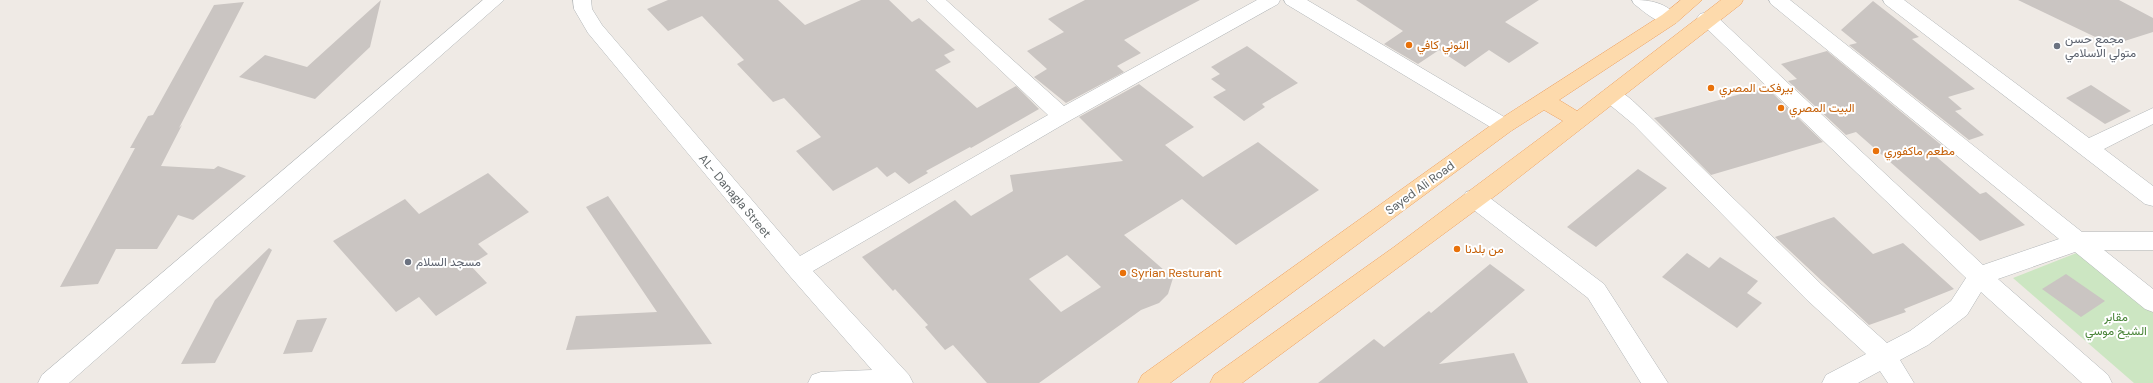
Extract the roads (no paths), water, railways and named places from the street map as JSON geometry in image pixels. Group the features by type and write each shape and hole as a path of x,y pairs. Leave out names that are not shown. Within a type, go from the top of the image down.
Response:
{"main road":[{"name":"Sayed Ali Road","path":"1151,383 1504,126 1543,99 1669,19 1693,0"},
{"path":"1223,383 1578,121 1707,18 1734,0"},
{"path":"1543,99 1578,121"}],"street":[{"path":"51,383 495,0"},
{"name":"AL- Danagla Street","path":"582,0 583,9 595,29 797,269 898,381"},
{"path":"935,0 1062,116"},
{"path":"797,269 1062,116 1271,0"},
{"path":"1293,0 1504,126"},
{"path":"1641,0 1669,19"},
{"path":"1778,0 2153,302"},
{"path":"1892,0 2153,198"},
{"path":"1707,18 1979,276 2099,383"},
{"path":"1611,95 1640,119 1814,292 1884,355 1901,383"},
{"path":"2088,148 2153,115"},
{"path":"1474,198 1596,291 1655,383"},
{"path":"1835,383 1884,355 1919,338 1959,308 1979,276 2079,241 2153,241"},
{"path":"821,383 898,381"}],"place":[{"name":"النوني كافي","path":"1409,45"},
{"name":"مجمع حسن متولي الاسلامي","path":"2057,46"},
{"name":"بيرفكت المصري","path":"1711,88"},
{"name":"البيت المصري","path":"1781,108"},
{"name":"مطعم ماكفوري","path":"1876,151"},
{"name":"من بلدنا","path":"1457,249"},
{"name":"مسجد السلام","path":"408,262"},
{"name":"Syrian Resturant","path":"1123,273"}],"park label":[{"name":"مقابر الشيخ موسي","path":"2116,324"}]}
